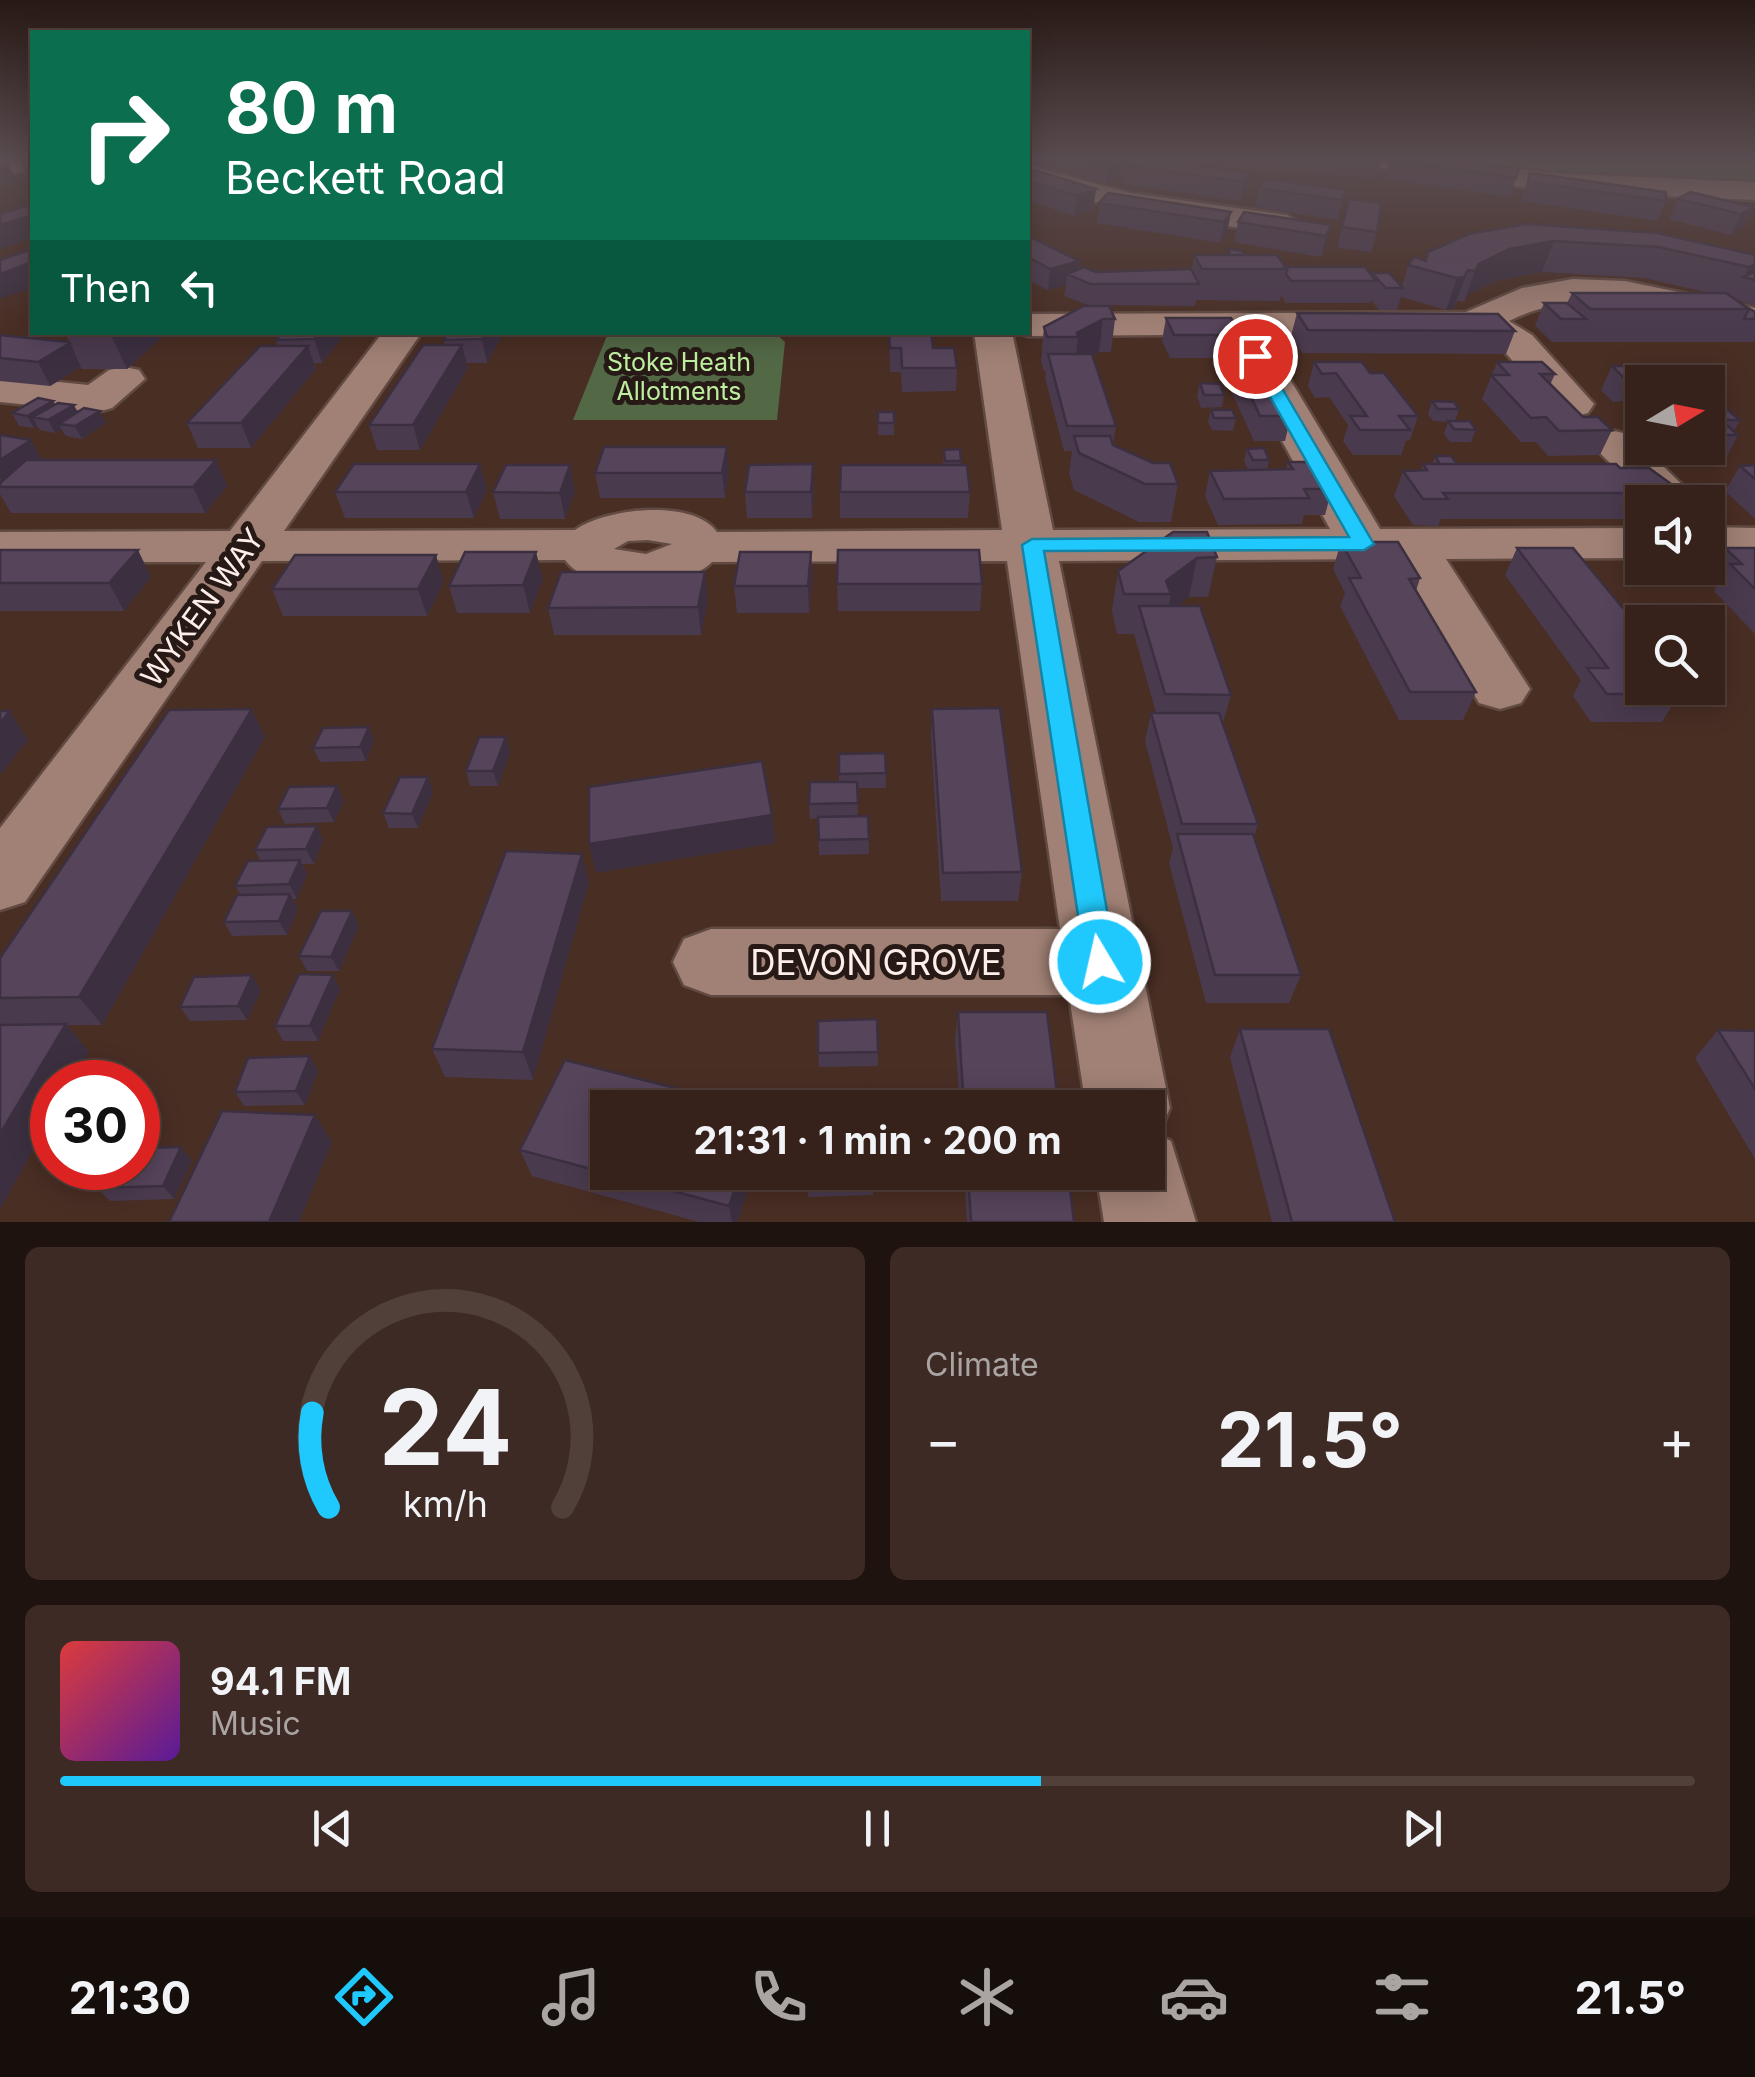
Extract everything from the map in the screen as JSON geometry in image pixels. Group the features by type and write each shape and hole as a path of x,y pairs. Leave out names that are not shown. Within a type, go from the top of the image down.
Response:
{"street":[{"path":"1232,217 1287,225"},
{"path":"1030,325 1481,321 1518,300 1576,289 1641,294 1755,319"},
{"path":"1481,321 1518,342 1573,404"},
{"path":"1238,325 1387,544 1500,690"},
{"name":"WYKEN WAY","path":"0,881 401,335"},
{"path":"994,335 1125,1090"},
{"path":"0,389 97,399 124,379"},
{"path":"1615,445 1658,485"},
{"path":"0,547 588,545 589,557 599,564 645,568 679,564 698,547 1625,543"},
{"name":"DEVON GROVE","path":"711,962 1100,962"},
{"path":"1144,1190 1150,1222"}],"green space":[{"name":"Stoke Heath Allotments","path":"607,335 777,335 785,342 777,420 573,420"}],"building":[{"path":"0,217 26,217 0,225"},
{"path":"1191,217 1227,217 1224,222"},
{"path":"1241,217 1278,217 1331,225 1326,236 1238,222"},
{"path":"1344,217 1379,217 1377,232 1342,227"},
{"path":"1526,224 1657,233 1755,255 1755,264 1749,267 1658,247 1554,241 1509,249 1479,264 1475,271 1468,270 1464,277 1408,265 1414,257 1426,261 1428,252 1469,234"},
{"path":"1030,237 1079,261 1050,269 1030,258"},
{"path":"1230,249 1243,251 1242,255 1229,255"},
{"path":"30,250 30,263 0,274 0,260"},
{"path":"1194,255 1277,255 1287,269 1202,269"},
{"path":"1084,267 1096,272 1191,269 1199,284 1090,284 1067,274"},
{"path":"1285,267 1365,267 1376,281 1291,281"},
{"path":"1372,273 1389,273 1403,288 1386,288"},
{"path":"1572,293 1726,293 1749,309 1590,309"},
{"path":"1544,303 1567,303 1586,319 1561,319"},
{"path":"1740,303 1755,312 1755,319 1744,319 1749,309"},
{"path":"1084,306 1109,306 1115,319 1103,319 1077,333 1078,337 1047,337 1044,327"},
{"path":"1297,313 1498,314 1515,331 1308,330"},
{"path":"1166,318 1231,318 1241,335 1174,335"},
{"path":"0,335 70,343 38,362 0,358"},
{"path":"280,335 317,335 314,339 276,340"},
{"path":"446,335 484,335 482,339 444,340"},
{"path":"889,335 931,335 933,348 954,348 957,368 902,368 901,348 890,348"},
{"path":"423,345 462,345 413,425 369,425"},
{"path":"260,346 308,346 241,423 187,423"},
{"path":"1048,354 1092,354 1116,426 1067,426"},
{"path":"1233,359 1261,359 1291,416 1260,416"},
{"path":"1314,362 1362,362 1370,373 1384,373 1418,416 1399,416 1410,430 1360,430 1350,416 1367,416 1336,373 1322,374"},
{"path":"1497,362 1542,362 1555,374 1540,374 1583,417 1598,417 1612,430 1559,431 1546,417 1531,418 1491,375 1509,375"},
{"path":"1612,366 1625,366 1624,378"},
{"path":"1200,383 1220,384 1224,395 1204,395"},
{"path":"38,398 53,401 27,416 12,413"},
{"path":"1432,401 1454,402 1459,409 1438,409"},
{"path":"58,403 74,405 48,420 33,417"},
{"path":"84,408 100,411 75,426 59,424"},
{"path":"1725,408 1740,420 1725,420"},
{"path":"1211,410 1232,410 1236,418 1214,418"},
{"path":"878,412 894,412 894,423 878,423"},
{"path":"1448,421 1470,421 1476,430 1454,429"},
{"path":"1725,424 1738,435 1725,435"},
{"path":"0,435 31,440 0,460"},
{"path":"1074,436 1110,436 1113,445 1153,463 1170,463 1178,484 1145,484 1079,453"},
{"path":"604,447 727,447 722,473 595,473"},
{"path":"1264,448 1269,460 1253,460 1247,449"},
{"path":"960,449 961,461 945,461 944,450"},
{"path":"1435,456 1451,456 1457,464 1440,464"},
{"path":"26,460 216,460 193,487 0,487"},
{"path":"1288,462 1316,462 1332,489 1304,489 1309,498 1224,499 1210,471 1293,469"},
{"path":"354,464 480,464 466,492 335,492"},
{"path":"813,464 811,492 745,492 749,465"},
{"path":"1423,464 1616,464 1620,468 1649,468 1672,485 1625,485 1625,493 1443,493 1448,499 1423,499 1403,471 1427,470"},
{"path":"506,465 570,465 560,493 493,492"},
{"path":"841,465 967,465 970,492 840,492"},
{"path":"1755,465 1755,479 1740,466"},
{"path":"1173,532 1207,532 1217,557 1197,558 1166,581 1171,594 1124,594 1118,571"},
{"path":"1341,542 1398,542 1420,578 1409,579 1476,692 1410,692 1349,578 1361,578"},
{"path":"1517,548 1573,548 1625,611 1625,694 1607,694 1587,668 1608,668"},
{"path":"1725,548 1755,548 1755,589 1730,564 1742,564"},
{"path":"0,550 138,550 109,583 0,583"},
{"path":"838,550 979,550 982,584 837,584"},
{"path":"465,552 536,552 523,585 449,586"},
{"path":"740,552 811,552 808,586 734,586"},
{"path":"295,555 436,555 418,589 272,589"},
{"path":"561,572 705,572 698,607 548,608"},
{"path":"1139,606 1200,606 1231,695 1165,694"},
{"path":"1000,708 1022,872 943,873 932,709"},
{"path":"252,709 79,997 0,998 0,958 169,710"},
{"path":"1151,713 1219,713 1258,824 1182,824"},
{"path":"369,727 360,747 313,748 323,728"},
{"path":"479,737 506,737 493,771 466,771"},
{"path":"885,753 886,773 839,774 839,754"},
{"path":"762,761 772,815 589,844 589,787"},
{"path":"400,777 428,777 412,814 383,813"},
{"path":"810,782 857,782 858,803 809,804"},
{"path":"337,786 327,808 278,809 289,787"},
{"path":"868,816 869,839 819,840 818,817"},
{"path":"317,826 306,849 255,850 267,827"},
{"path":"1177,834 1253,834 1301,975 1215,975"},
{"path":"506,851 582,854 523,1052 432,1049"},
{"path":"300,860 289,884 235,886 248,861"},
{"path":"290,894 279,921 224,922 237,895"},
{"path":"321,911 352,911 331,957 299,956"},
{"path":"299,974 333,975 310,1026 275,1026"},
{"path":"252,975 238,1006 180,1007 194,977"},
{"path":"958,1012 1047,1012 1057,1090 963,1090"},
{"path":"877,1019 878,1052 818,1053 818,1021"},
{"path":"66,1024 44,1060 30,1060 30,1084 0,1134 0,1025"},
{"path":"1240,1029 1329,1029 1395,1222 1292,1222"},
{"path":"1718,1030 1755,1031 1755,1089"},
{"path":"310,1056 296,1091 235,1092 248,1058"},
{"path":"565,1060 682,1090 590,1090 590,1169 520,1150"},
{"path":"222,1111 315,1115 269,1222 169,1222"},
{"path":"160,1147 181,1147 163,1186 160,1186"},
{"path":"669,1190 735,1190 729,1206"},
{"path":"969,1190 1070,1190 1074,1222 971,1222"}],"route":[{"path":"1100,962 1032,545 1364,544 1255,356"}]}
